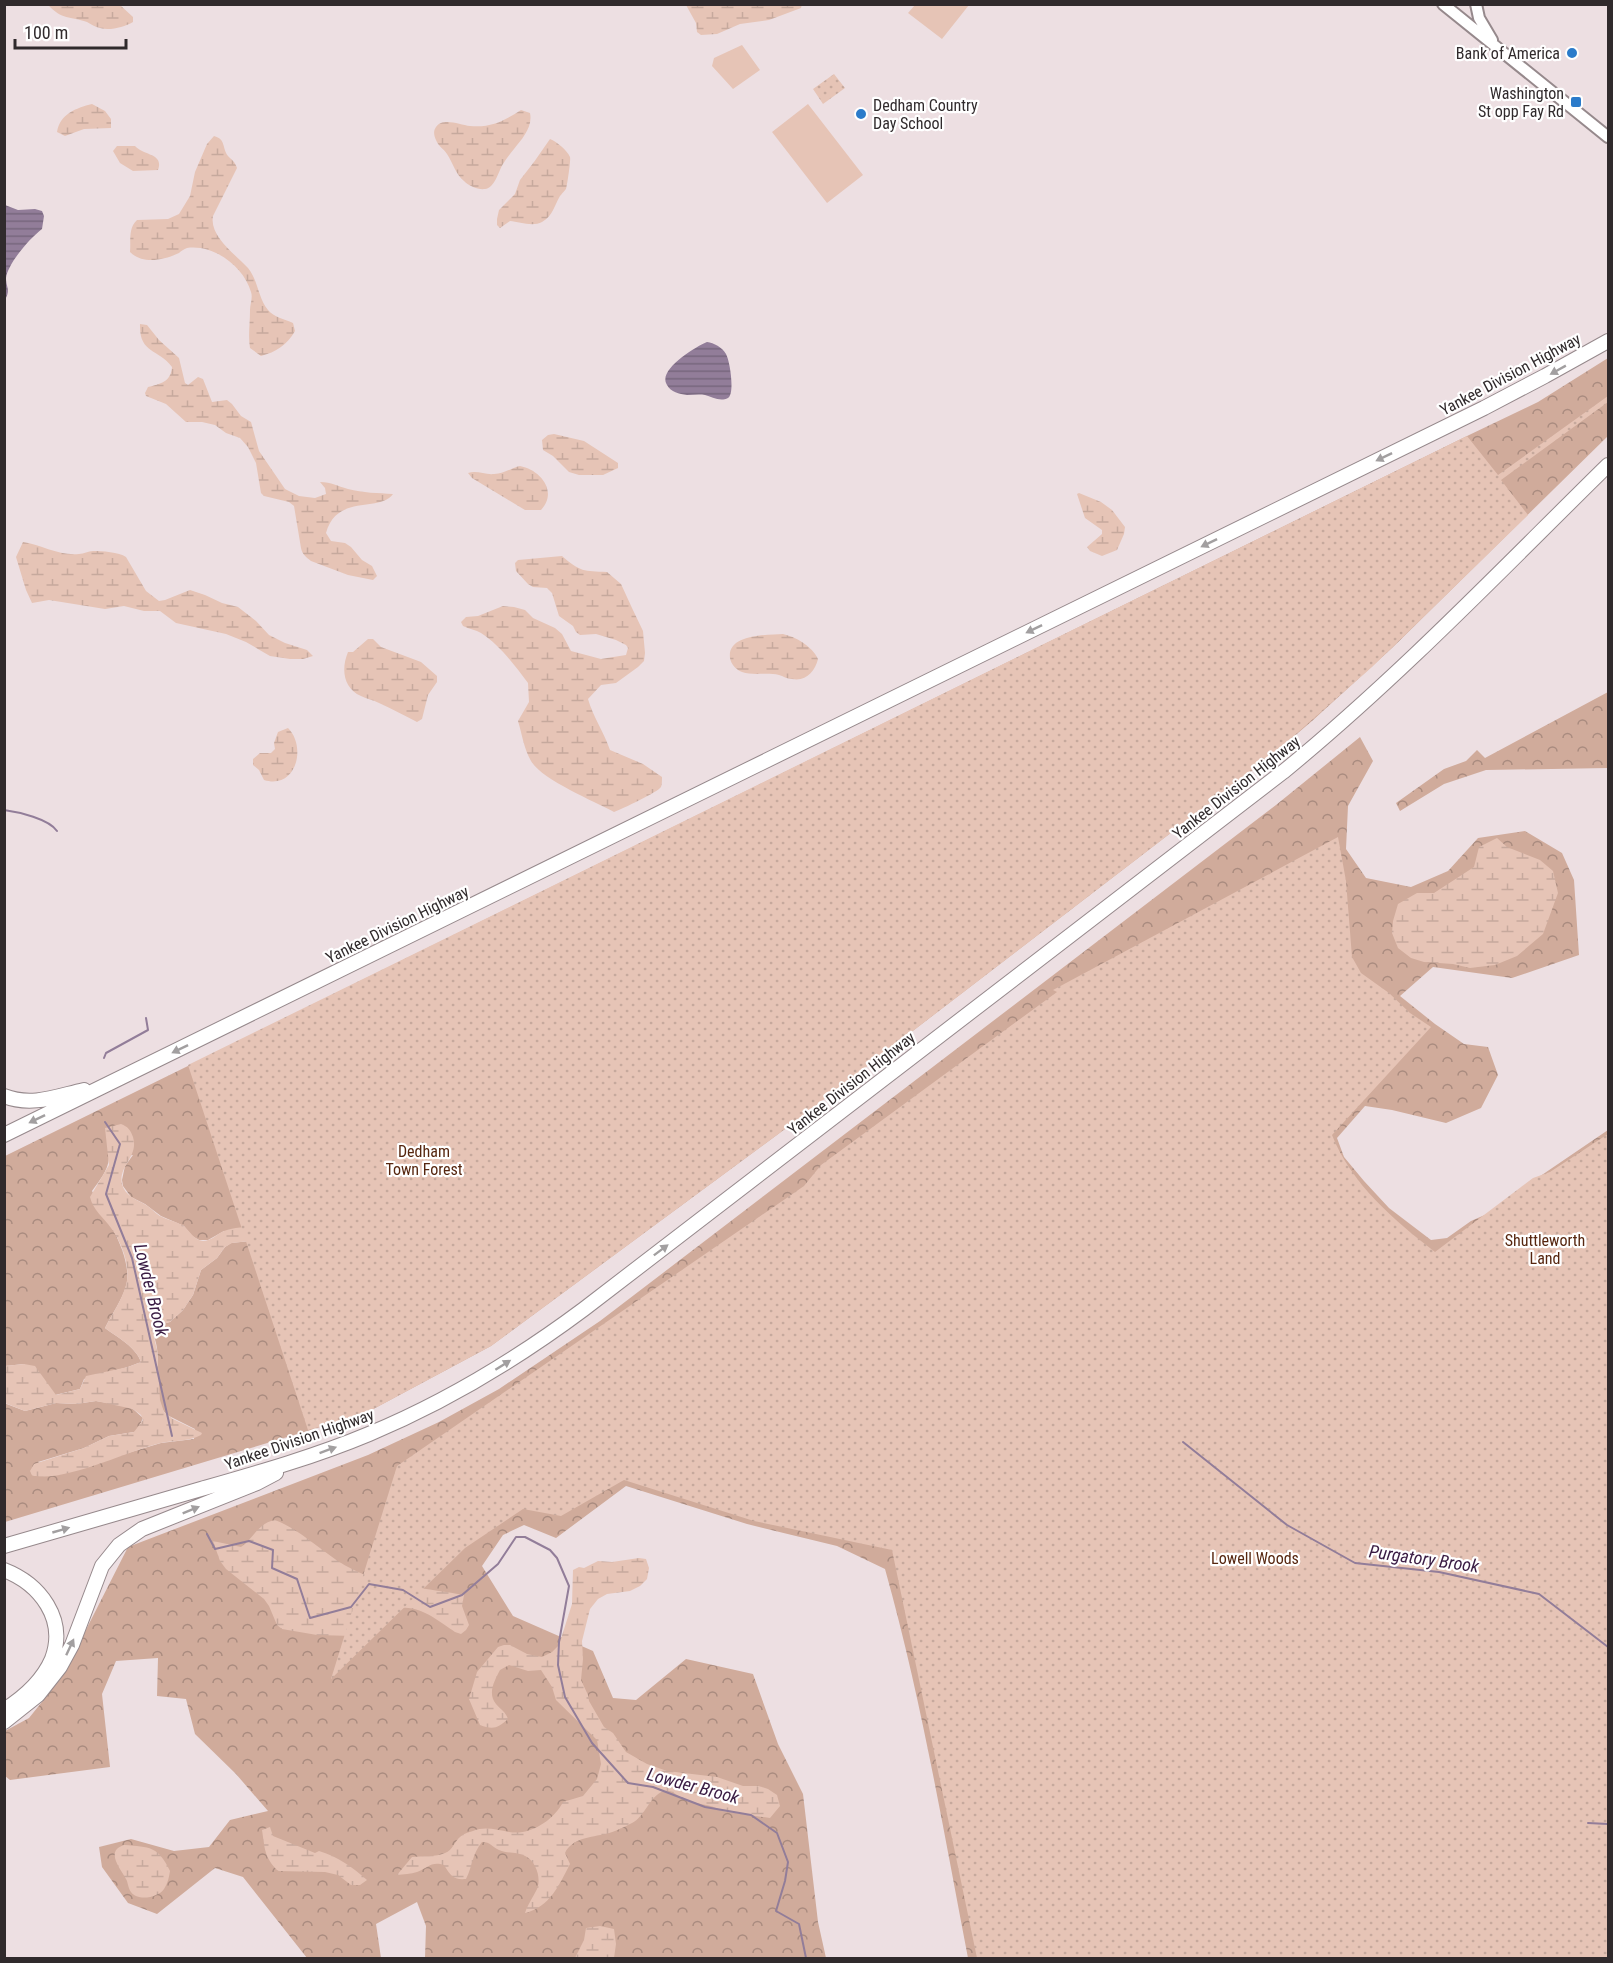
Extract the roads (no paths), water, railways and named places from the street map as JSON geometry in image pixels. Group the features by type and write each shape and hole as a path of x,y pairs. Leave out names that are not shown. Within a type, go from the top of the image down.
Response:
{"highway":[{"name":"Yankee Division Highway","path":"4,1135 1484,408 1608,340"},
{"name":"Yankee Division Highway","path":"4,1546 305,1458 382,1428 451,1395 522,1353 593,1302 1297,761 1386,682 1608,465"},
{"path":"4,1096 39,1101 106,1085"},
{"path":"4,1722 33,1700 55,1674 72,1645 102,1566 119,1545 142,1529 257,1483 305,1458"},
{"path":"4,1570 27,1581 42,1595 54,1618 56,1640 52,1658 43,1674 4,1710"}],"main road":[{"path":"1476,4 1481,24 1498,50"},
{"path":"1449,6 1498,50 1608,136"}],"waterway":[{"name":"Lowder Brook","path":"4,810 41,820 57,831"},
{"name":"Lowder Brook","path":"104,1058 106,1053 148,1030 146,1018"},
{"name":"Lowder Brook","path":"105,1122 120,1144 106,1194 132,1258 172,1436"},
{"name":"Purgatory Brook","path":"1183,1442 1287,1525 1355,1563 1439,1572 1539,1594 1608,1647"},
{"name":"Lowder Brook","path":"207,1534 215,1549 249,1541 273,1550 272,1568 297,1579 310,1618 351,1607 369,1584 403,1590 430,1607 462,1595 498,1564 516,1537 525,1537 550,1550 557,1558 569,1586 559,1642 558,1665 565,1697 592,1743 628,1783 653,1787 705,1807 751,1815 777,1833 788,1862 776,1911 799,1924 806,1958"},
{"path":"1588,1823 1608,1824"}],"place":[{"name":"Bank of America","path":"1572,53"},
{"name":"Washington St opp Fay Rd","path":"1576,102"},
{"name":"Dedham Country Day School","path":"861,114"}],"park label":[{"name":"Dedham Town Forest","path":"424,1160"},
{"name":"Shuttleworth Land","path":"1545,1249"},
{"name":"Lowell Woods","path":"1255,1558"}]}
